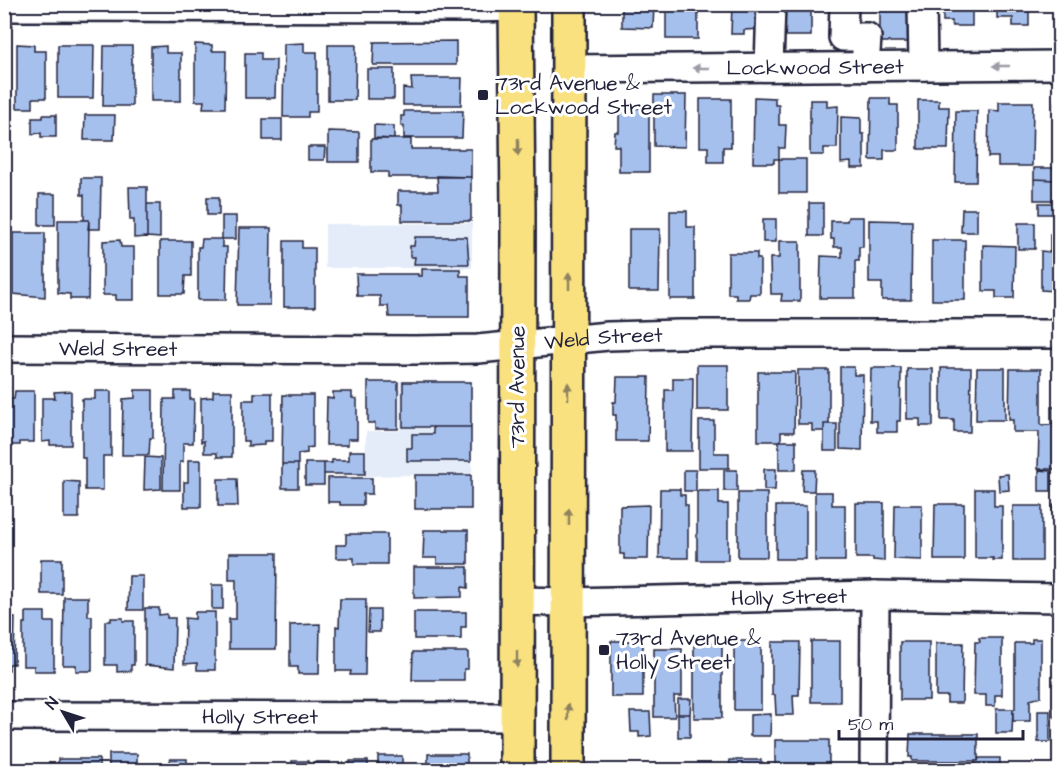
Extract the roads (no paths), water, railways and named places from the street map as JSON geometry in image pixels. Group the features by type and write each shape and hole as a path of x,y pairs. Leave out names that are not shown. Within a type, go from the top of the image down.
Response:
{"main road":[{"path":"568,771 569,4"},
{"name":"73rd Avenue","path":"516,6 517,771"}],"street":[{"path":"769,67 771,4"},
{"path":"844,4 843,37 867,37 864,67"},
{"path":"922,4 923,66"},
{"path":"4,7 473,8 516,6"},
{"name":"Lockwood Street","path":"569,69 1059,65"},
{"name":"Weld Street","path":"4,348 415,350 478,349 608,336 680,334 1059,334"},
{"path":"874,771 875,595"},
{"name":"Holly Street","path":"517,601 568,602 875,595 1059,598"},
{"name":"Holly Street","path":"4,716 517,717"}],"place":[{"name":"73rd Avenue & Lockwood Street","path":"483,95"},
{"name":"73rd Avenue & Holly Street","path":"604,650"}]}
